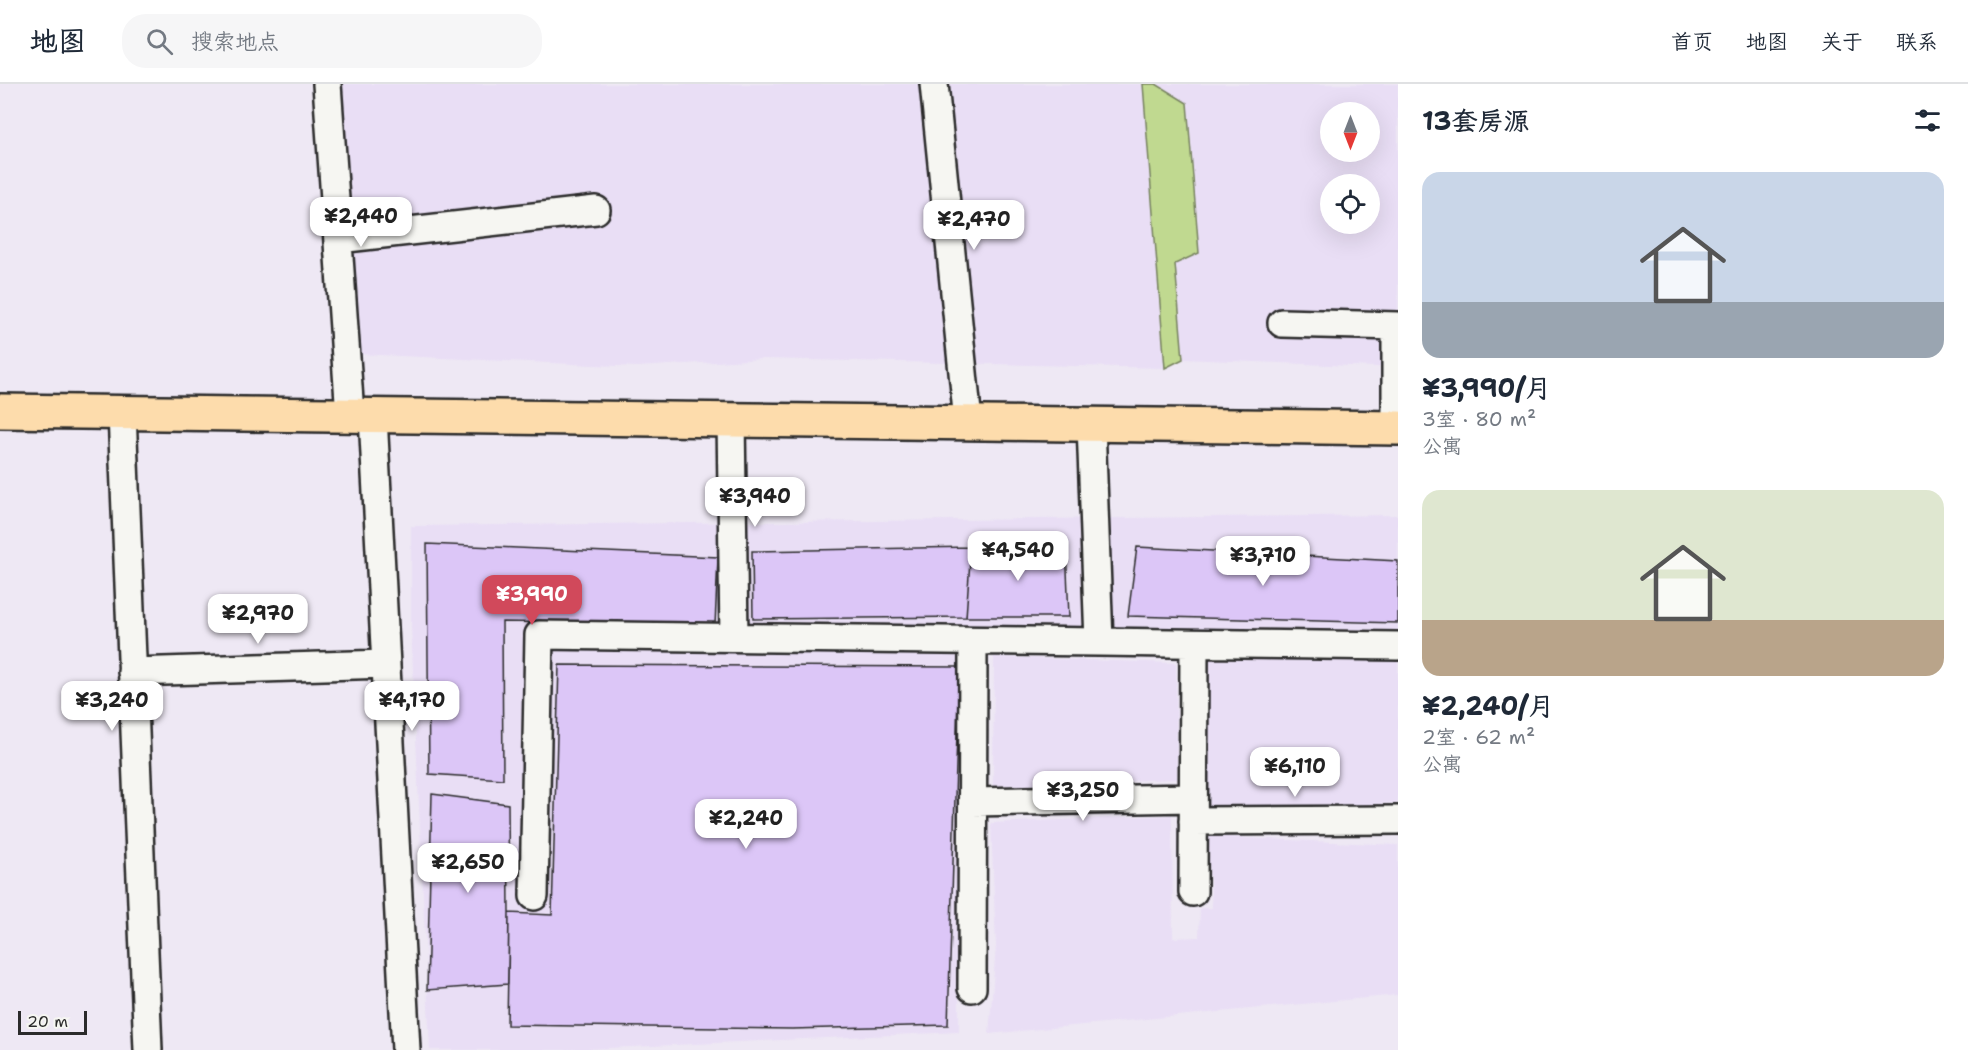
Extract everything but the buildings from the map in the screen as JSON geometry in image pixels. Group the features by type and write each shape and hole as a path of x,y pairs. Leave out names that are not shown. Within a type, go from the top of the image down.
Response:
{"main road":[{"path":"0,411 1397,428"}],"street":[{"path":"327,84 338,239 362,415 386,664 406,1050"},
{"path":"934,84 968,422"},
{"path":"338,239 596,210"},
{"path":"1281,323 1397,326 1397,428"},
{"path":"122,412 148,1050"},
{"path":"731,419 734,637"},
{"path":"1091,424 1099,642"},
{"path":"534,896 539,635 1398,646"},
{"path":"972,988 973,640"},
{"path":"1193,892 1194,644"},
{"path":"132,672 386,664"},
{"path":"973,802 1193,809 1398,820"}],"shaded area":[{"path":"338,84 1143,84 1165,368 762,359 638,367 358,354"},
{"path":"1154,84 1398,84 1398,368 1183,359 1175,264 1199,252 1187,104"},
{"path":"1398,515 1398,633 959,654 959,1032 565,1050 430,1050 411,627 411,526"},
{"path":"994,657 1176,663 1177,779 993,786"},
{"path":"1209,658 1398,661 1398,803 1208,810"},
{"path":"1172,815 1173,938 1199,937 1200,908 1212,908 1207,836 1398,845 1398,995 989,1034 996,946 991,823"}],"green space":[{"path":"1143,84 1156,84 1187,103 1199,253 1175,264 1183,359 1165,368"}]}
